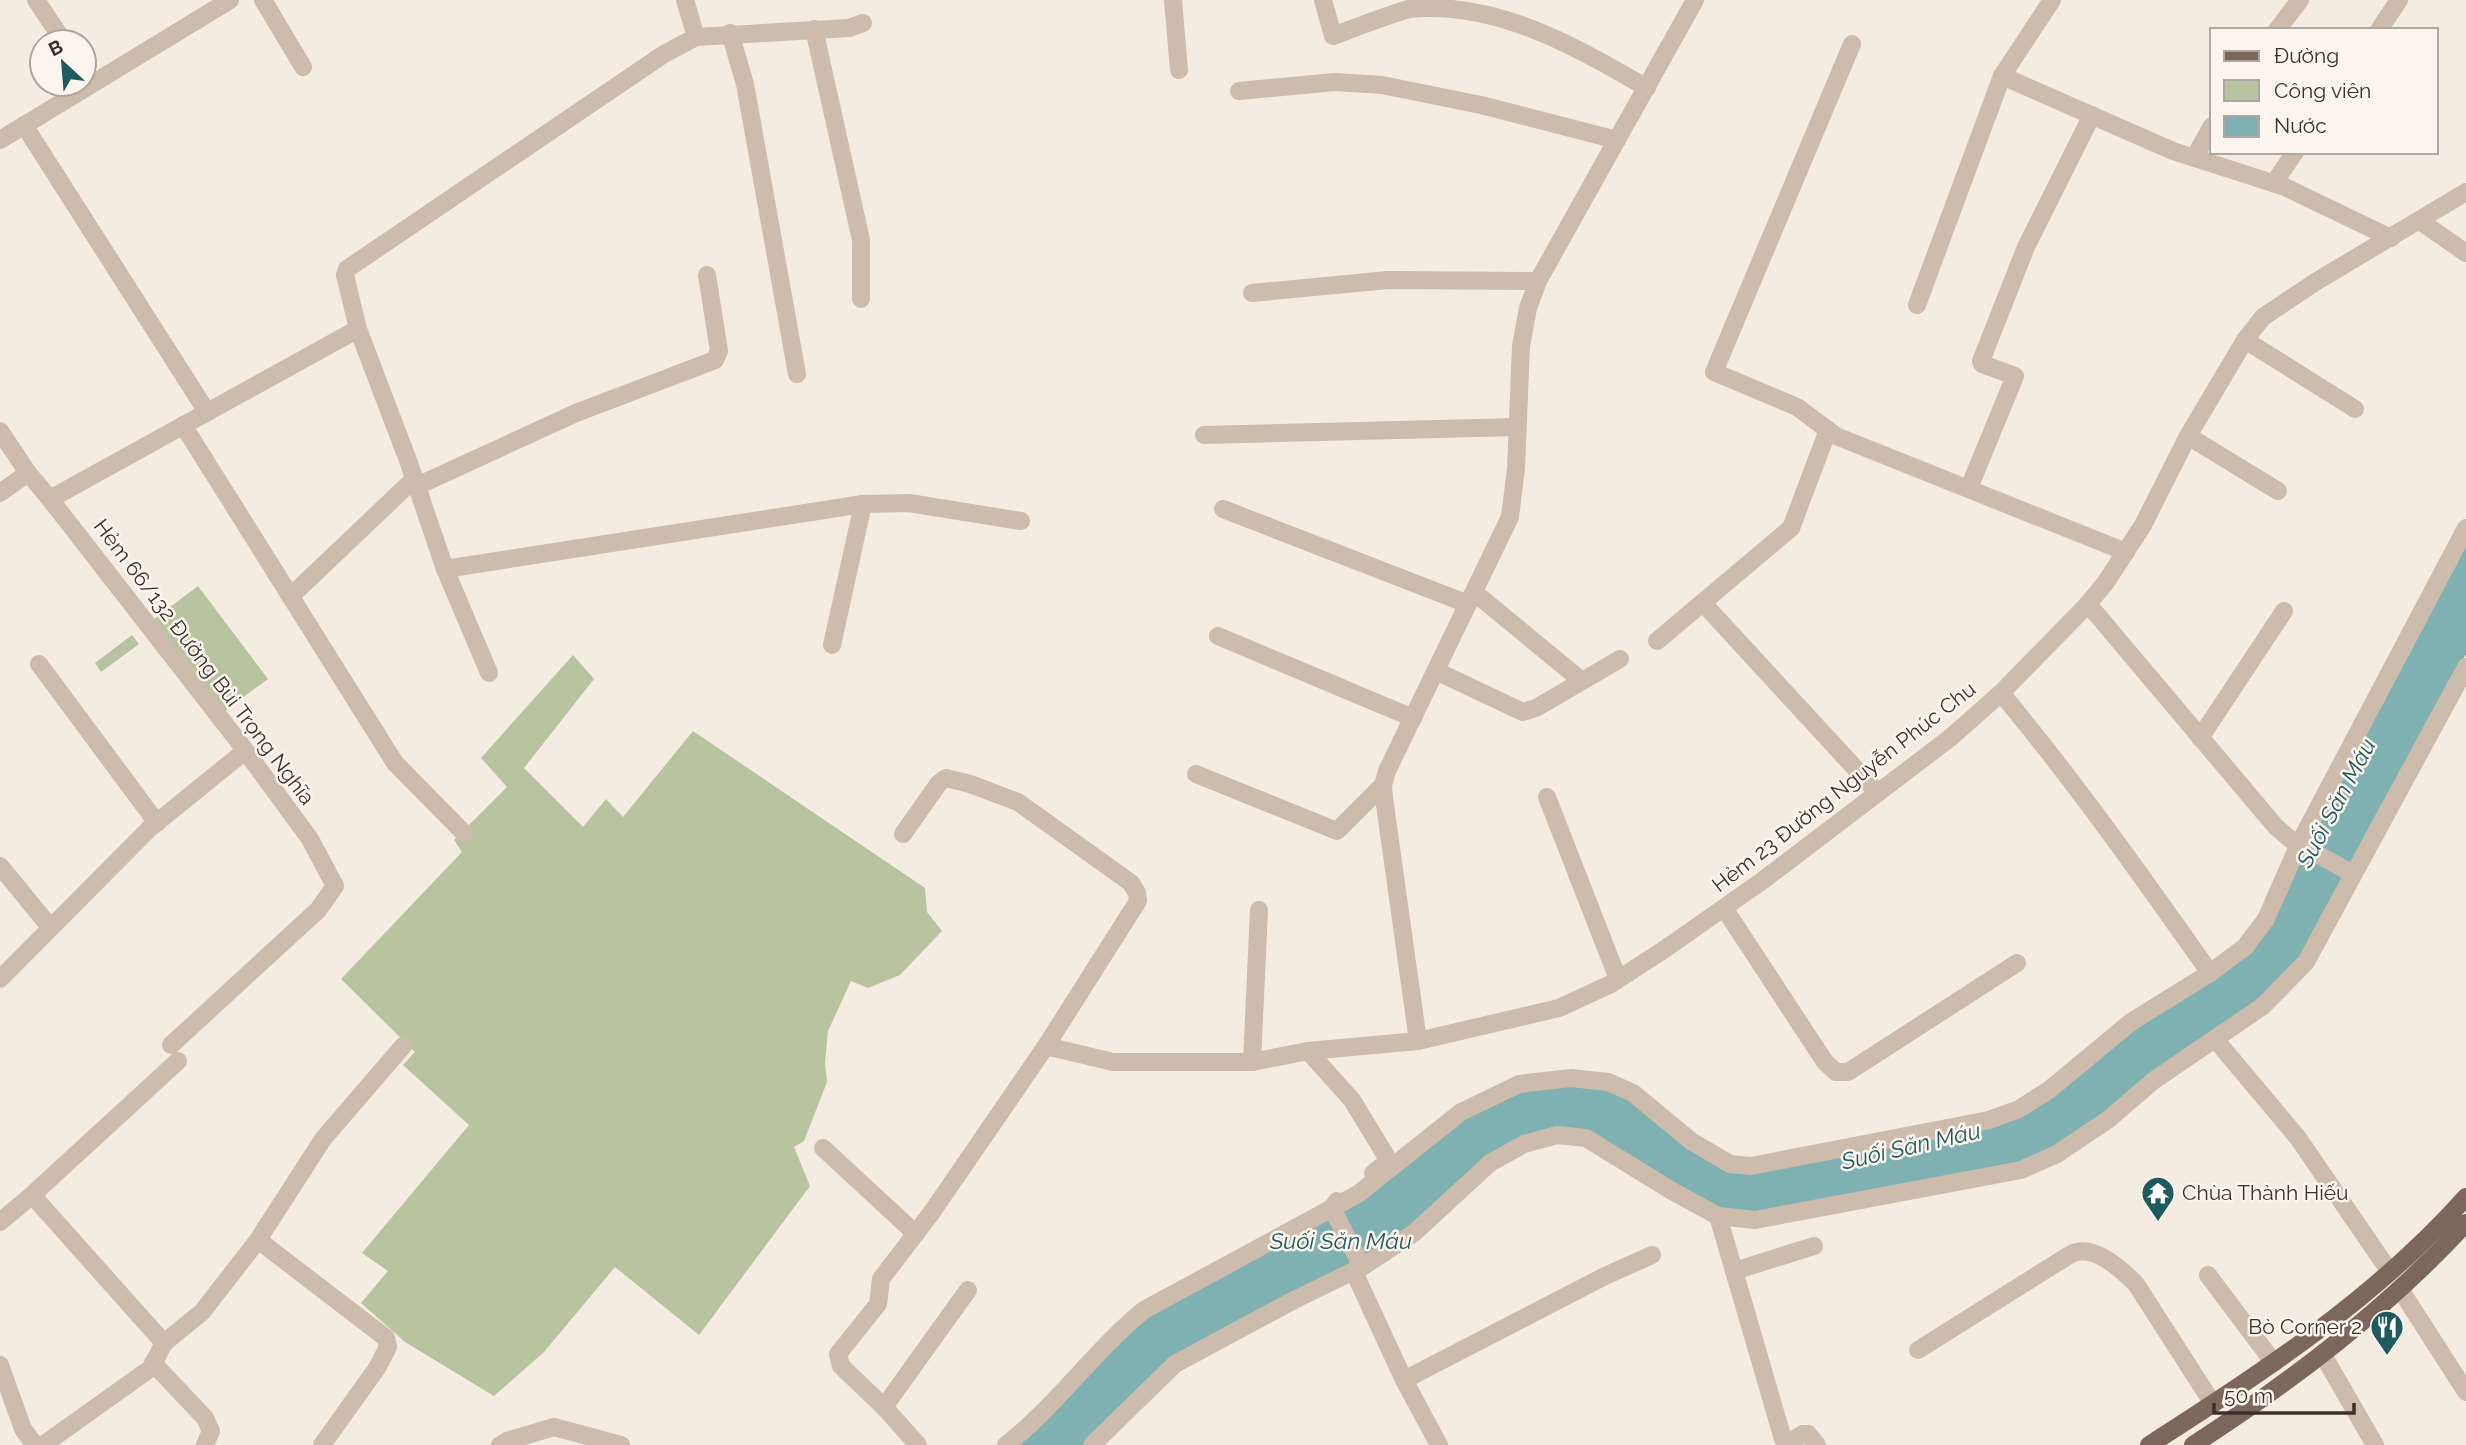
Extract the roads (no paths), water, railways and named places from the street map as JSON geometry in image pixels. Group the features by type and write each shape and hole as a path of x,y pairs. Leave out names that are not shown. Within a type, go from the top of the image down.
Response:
{"main road":[{"path":"2149,1445 2274,1363 2330,1321 2390,1272 2466,1197"},
{"path":"2197,1444 2323,1355 2400,1289 2466,1223"}],"street":[{"path":"36,0 55,28"},
{"path":"98,73 230,0"},
{"path":"264,0 303,67"},
{"path":"685,0 696,37"},
{"path":"1173,0 1179,70"},
{"path":"1323,0 1333,36 1410,9 1449,4 1485,7 1559,37 1647,88"},
{"path":"1196,774 1337,831 1383,785 1391,762 1510,517 1516,469 1521,346 1528,308 1538,281 1695,0"},
{"path":"1917,305 2002,76 2052,0"},
{"path":"2279,28 2300,0"},
{"path":"2380,28 2399,0"},
{"path":"489,673 445,569 358,329 345,275 348,269 664,54 696,37 849,28 863,23"},
{"path":"814,29 861,240 861,299"},
{"path":"730,33 745,84 797,374"},
{"path":"1853,44 1714,373 1797,407 1836,436 2126,552"},
{"path":"2002,76 2173,151 2274,183 2391,237"},
{"path":"1239,91 1335,82 1382,85 1481,105 1617,140"},
{"path":"0,140 61,98"},
{"path":"1969,488 2015,376 1982,364 1981,361 2026,247 2092,116"},
{"path":"24,125 207,412"},
{"path":"2194,158 2210,130"},
{"path":"2274,183 2294,154"},
{"name":"Hẻm 23 Đường Nguyễn Phúc Chu","path":"1046,1046 1113,1062 1252,1062 1308,1051 1418,1041 1559,1007 1618,979 1724,908 1950,738 2001,693 2088,604 2126,552 2143,525 2188,436 2245,341 2263,317 2275,307 2466,192"},
{"path":"2420,221 2466,253"},
{"path":"291,596 416,483 576,413 715,360 719,351 707,275"},
{"path":"1252,293 1388,280 1538,281"},
{"path":"50,499 358,329"},
{"path":"2245,341 2355,409"},
{"path":"183,425 395,763 464,833"},
{"path":"1205,435 1517,427"},
{"name":"Hẻm 66/132 Đường Bùi Trọng Nghĩa","path":"0,430 28,473 245,751 310,839 335,886 318,910 32,1195"},
{"path":"1657,641 1791,528 1829,430"},
{"path":"2188,436 2278,491"},
{"path":"0,493 28,473"},
{"path":"445,569 863,505 909,503 1021,521"},
{"path":"832,645 863,505"},
{"path":"1223,509 1472,598 1583,681"},
{"path":"1006,1445 1030,1426 1120,1330 1144,1310 1358,1194 1461,1112 1519,1084 1571,1077 1608,1082 1633,1093 1691,1141 1730,1164 1751,1166 1989,1120 2019,1109 2049,1090 2131,1022 2210,973 2245,947 2266,919 2299,844 2466,528"},
{"path":"1703,603 1878,793"},
{"path":"2088,604 2276,827 2299,844 2353,874"},
{"path":"2200,738 2284,611"},
{"path":"1218,636 1413,718"},
{"path":"1436,671 1523,712 1536,708 1620,659"},
{"path":"39,664 157,823"},
{"path":"1092,1445 1175,1364 1294,1300 1358,1270 1414,1233 1490,1163 1524,1144 1558,1135 1586,1138 1718,1216 1755,1220 2021,1170 2057,1154 2109,1119 2153,1081 2263,1006 2306,962 2466,667"},
{"path":"2001,693 2081,792 2210,973"},
{"path":"0,979 157,823 245,751"},
{"path":"903,834 939,783 946,778 970,784 1018,802 1131,883 1138,893 1138,901 1046,1046 916,1234 881,1279 878,1304 838,1354 841,1366 884,1407 918,1445"},
{"path":"1383,785 1418,1041"},
{"path":"1547,797 1618,979"},
{"path":"0,866 50,927"},
{"path":"1724,908 1825,1062 1836,1072 1848,1072 2017,963"},
{"path":"1252,1062 1259,911"},
{"path":"2215,1039 2298,1138 2390,1272"},
{"path":"43,1445 151,1368 164,1343 202,1312 258,1240 323,1139 403,1046"},
{"path":"1308,1051 1352,1100 1386,1156 1385,1164 1346,1192 1332,1208"},
{"path":"823,1148 916,1234"},
{"path":"0,1222 32,1195 164,1343"},
{"path":"1332,1208 1404,1380 1439,1445"},
{"path":"1718,1216 1783,1439 1790,1442 1808,1434 1817,1445"},
{"path":"258,1240 386,1338 388,1347 377,1368 322,1445"},
{"path":"1734,1271 1814,1246"},
{"path":"1917,1350 2071,1254 2078,1250 2089,1250 2124,1272 2136,1284 2213,1404"},
{"path":"1404,1380 1605,1276 1652,1255"},
{"path":"2208,1275 2274,1363"},
{"path":"2400,1289 2466,1392"},
{"path":"884,1407 968,1290"},
{"path":"2323,1355 2375,1445"},
{"path":"153,1363 205,1418 211,1431 205,1445"},
{"path":"0,1365 23,1429 35,1445"},
{"path":"500,1445 554,1427 621,1445"}],"water":[{"name":"Suối Săn Máu","path":"2466,541 2466,654 2301,958 2259,1001 2055,1148 2019,1163 1756,1213 1719,1209 1587,1131 1522,1137 1409,1228 1364,1258 1137,1390 1083,1445 1017,1445 1124,1335 1148,1315 1462,1120 1522,1090 1571,1084 1606,1089 1629,1099 1727,1170 1995,1125 2134,1028 2214,979 2302,854"}],"place":[{"name":"Chùa Thành Hiếu","path":"2158,1223"},
{"name":"Bò Corner 2","path":"2387,1357"}]}
